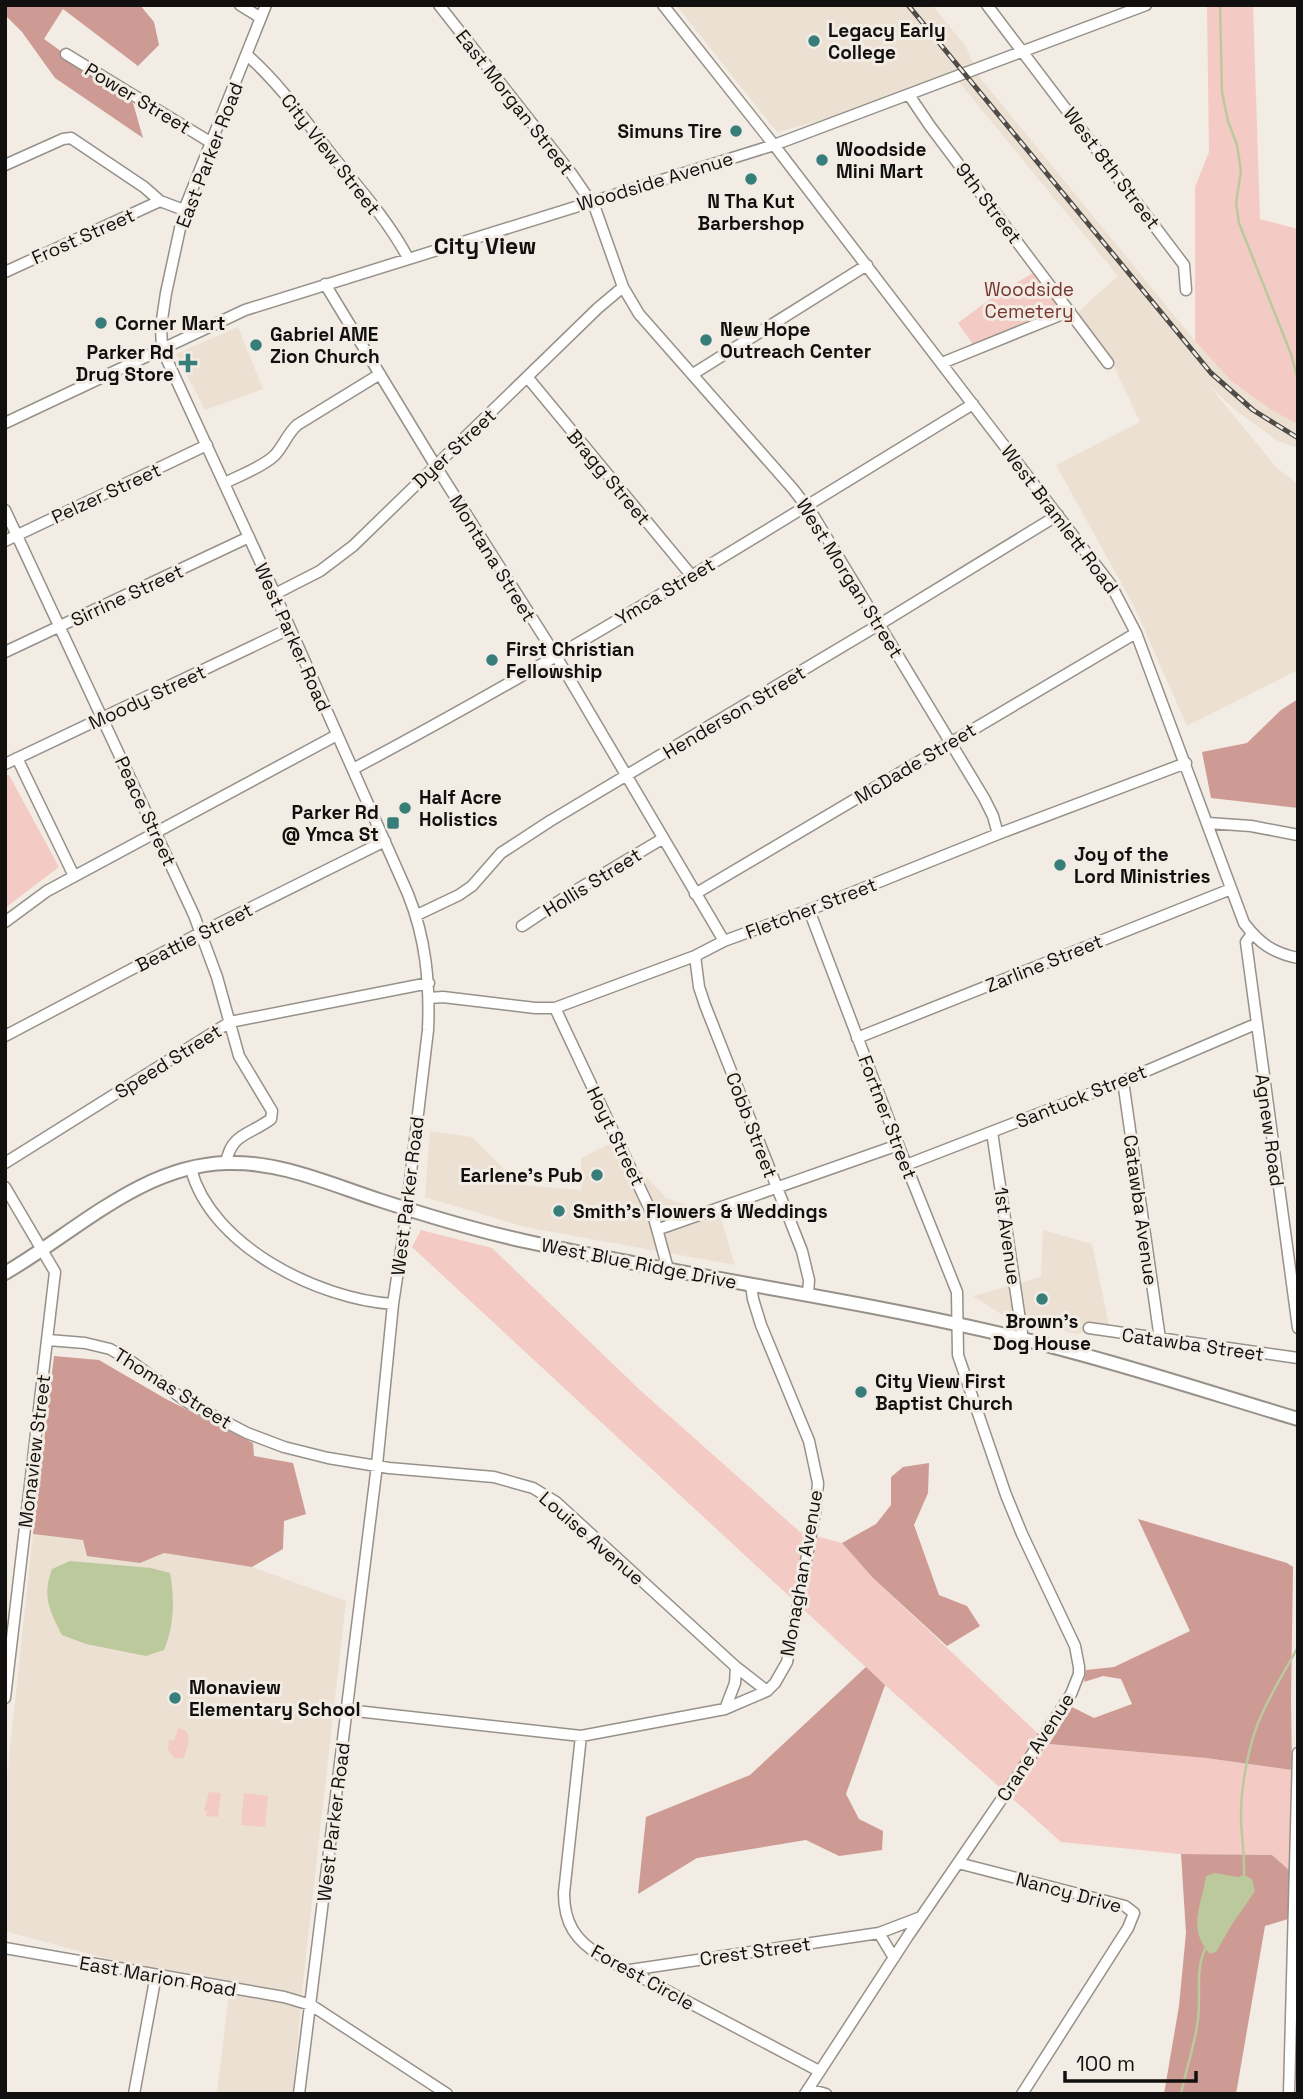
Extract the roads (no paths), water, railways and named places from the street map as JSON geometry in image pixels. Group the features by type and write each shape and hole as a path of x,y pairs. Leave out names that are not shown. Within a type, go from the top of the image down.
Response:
{"main road":[{"name":"West Blue Ridge Drive","path":"5,1273 136,1188 172,1172 226,1163 250,1163 286,1170 406,1209 530,1242 958,1324 1118,1365 1298,1419"}],"street":[{"path":"240,5 261,18"},
{"name":"East Parker Road","path":"162,349 161,326 184,210 266,5"},
{"name":"East Morgan Street","path":"439,5 571,173 589,201"},
{"name":"West Bramlett Road","path":"663,5 867,265 1111,585 1136,632 1244,923 1262,944 1275,952 1298,958"},
{"name":"West 8th Street","path":"987,5 1184,265 1186,290"},
{"name":"Woodside Avenue","path":"5,424 245,310 774,145 1141,6"},
{"name":"Power Street","path":"66,54 210,142"},
{"name":"City View Street","path":"247,55 265,71 300,114 382,218 408,258"},
{"name":"9th Street","path":"909,94 930,126 1108,363"},
{"path":"5,165 63,139 71,138 144,187 160,201 184,210"},
{"name":"Frost Street","path":"5,272 160,201"},
{"name":"West Morgan Street","path":"589,201 601,219 623,287 639,314 806,506 951,742 993,816 998,834"},
{"path":"693,374 867,265"},
{"name":"Montana Street","path":"325,284 556,656 724,941"},
{"name":"Dyer Street","path":"275,594 320,572 341,556 623,287"},
{"path":"942,363 1070,311"},
{"name":"West Parker Road","path":"162,349 169,369 225,483 417,915 429,983 428,1030 299,2094"},
{"path":"225,483 269,460 297,425 380,374"},
{"name":"Bragg Street","path":"528,378 691,575"},
{"name":"Ymca Street","path":"353,769 556,656 973,404"},
{"name":"Pelzer Street","path":"5,541 207,445"},
{"name":"Peace Street","path":"5,510 202,932 239,1056 271,1106 272,1115 267,1122 234,1141 229,1147 226,1163"},
{"name":"Henderson Street","path":"417,915 459,895 510,846 1058,515"},
{"name":"Sirrine Street","path":"5,652 249,537"},
{"name":"Moody Street","path":"5,764 289,629"},
{"name":"McDade Street","path":"695,894 1136,632"},
{"path":"5,922 47,891 337,735"},
{"path":"17,758 74,876"},
{"name":"Fletcher Street","path":"429,998 443,997 534,1008 555,1007 695,956 724,941 1186,763"},
{"path":"1208,822 1260,827 1298,835"},
{"name":"Hollis Street","path":"523,926 573,891 662,839"},
{"name":"Beattie Street","path":"5,1035 202,932 385,841"},
{"name":"Zarline Street","path":"857,1038 1231,889"},
{"name":"Fortner Street","path":"809,910 957,1292 958,1324"},
{"name":"Agnew Road","path":"1252,934 1246,942 1298,1328"},
{"name":"Cobb Street","path":"695,956 699,987 705,1005 802,1251 808,1294"},
{"name":"Speed Street","path":"5,1163 230,1021 429,983"},
{"name":"Hoyt Street","path":"555,1007 659,1229 668,1269"},
{"name":"Santuck Street","path":"906,1165 1256,1026"},
{"name":"Catawba Avenue","path":"1123,1080 1160,1339"},
{"name":"1st Avenue","path":"992,1132 1023,1340"},
{"path":"659,1229 898,1145"},
{"path":"191,1169 196,1187 207,1205 233,1233 265,1259 321,1289 393,1304"},
{"path":"5,1187 41,1251"},
{"name":"Monaview Street","path":"5,1698 55,1272 41,1251"},
{"name":"Monaghan Avenue","path":"751,1285 761,1325 809,1441 818,1483 816,1507 787,1662 775,1683 766,1691"},
{"name":"Crane Avenue","path":"806,2091 1025,1765 1071,1693 1079,1674 1075,1646 1006,1495 958,1355 958,1324"},
{"name":"Catawba Street","path":"1089,1328 1298,1358"},
{"name":"Thomas Street","path":"48,1340 85,1343 110,1349 187,1402 247,1433 284,1447 328,1458 377,1465"},
{"name":"Louise Avenue","path":"377,1465 494,1478 521,1484 543,1493 766,1691"},
{"path":"725,1709 735,1683 736,1667"},
{"path":"347,1710 581,1736 725,1709 766,1691"},
{"name":"Forest Circle","path":"581,1736 565,1893 566,1916 573,1933 581,1942 601,1955 819,2071"},
{"path":"1289,2094 1298,1754"},
{"name":"Nancy Drive","path":"958,1863 1125,1906 1134,1913 1128,1928 1022,2094"},
{"name":"Crest Street","path":"630,1970 879,1933 922,1917"},
{"path":"879,1933 894,1958"},
{"name":"East Marion Road","path":"5,1948 284,1997 311,2005 447,2094"},
{"path":"134,2094 156,1975"},
{"path":"806,2091 826,2094"}],"waterway":[{"path":"1220,5 1222,92 1228,121 1237,145 1241,171 1236,203 1239,223 1291,354 1298,380"},
{"path":"1244,1875 1241,1803 1250,1750 1266,1705 1298,1647"},
{"path":"1181,2094 1197,2029 1199,1974 1205,1949"}],"railway":[{"path":"908,5 1211,373 1253,410 1298,438"}],"place":[{"name":"Legacy Early College","path":"814,41"},
{"name":"Simuns Tire","path":"736,131"},
{"name":"Woodside Mini Mart","path":"822,160"},
{"name":"N Tha Kut Barbershop","path":"751,179"},
{"name":"Corner Mart","path":"101,323"},
{"name":"New Hope Outreach Center","path":"706,340"},
{"name":"Gabriel AME Zion Church","path":"256,345"},
{"name":"Parker Rd Drug Store","path":"188,363"},
{"name":"First Christian Fellowship","path":"492,660"},
{"name":"Half Acre Holistics","path":"405,808"},
{"name":"Parker Rd @ Ymca St","path":"393,823"},
{"name":"Joy of the Lord Ministries","path":"1060,865"},
{"name":"Earlene's Pub","path":"597,1175"},
{"name":"Smith's Flowers & Weddings","path":"559,1211"},
{"name":"Brown's Dog House","path":"1042,1299"},
{"name":"City View First Baptist Church","path":"861,1392"},
{"name":"Monaview Elementary School","path":"175,1698"}],"district":[{"name":"City View","path":"485,246"}],"park label":[{"name":"Woodside Cemetery","path":"1029,300"}]}
